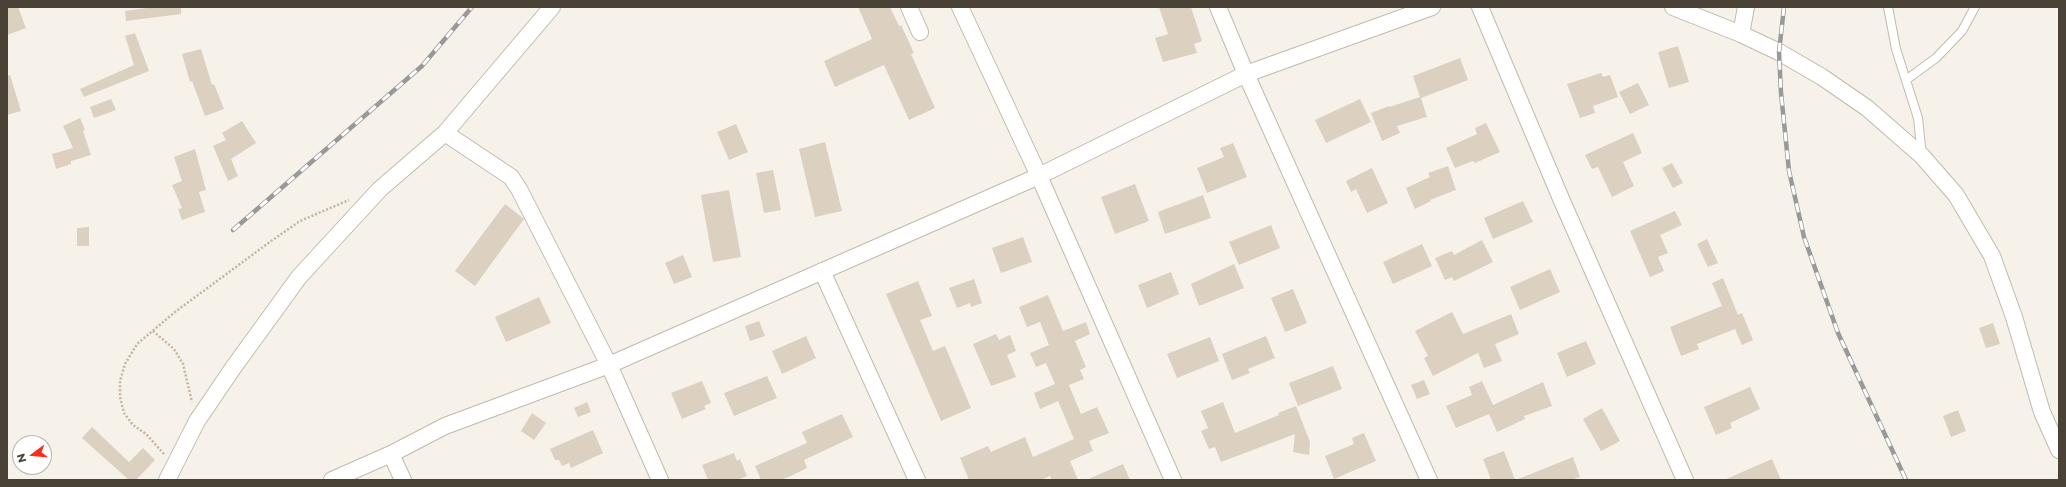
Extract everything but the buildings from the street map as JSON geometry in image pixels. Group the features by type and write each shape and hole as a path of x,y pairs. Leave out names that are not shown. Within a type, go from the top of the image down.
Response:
{"street":[{"path":"167,480 176,465 197,421 233,368 299,277 380,189 444,133 552,7"},
{"path":"909,7 920,32"},
{"path":"960,7 1040,176 1173,480"},
{"path":"1218,7 1246,74 1429,480"},
{"path":"332,480 391,454 445,426 609,365 1040,176 1246,74 1432,7"},
{"path":"1480,7 1562,201 1685,480"},
{"path":"1673,7 1741,34 1779,52 1822,77 1867,108 1922,156 1956,195 1992,256 2014,317 2042,412 2059,450"},
{"path":"1741,34 1746,7"},
{"path":"444,133 511,177 519,188 609,365 660,480"},
{"path":"822,271 916,480"},
{"path":"391,454 403,480"}],"lane":[{"path":"1888,7 1896,49 1918,118 1922,156"},
{"path":"1906,80 1936,58 1962,31 1975,7"}],"path":[{"path":"176,465 146,434 133,425 124,413 120,397 120,381 125,364 137,344 174,312 300,221 350,200"},
{"path":"153,331 174,349 183,364 197,421"}],"railway":[{"path":"233,230 422,66 472,7"},
{"path":"1784,7 1779,52 1781,93 1789,171 1804,237 1838,333 1906,480"}]}
